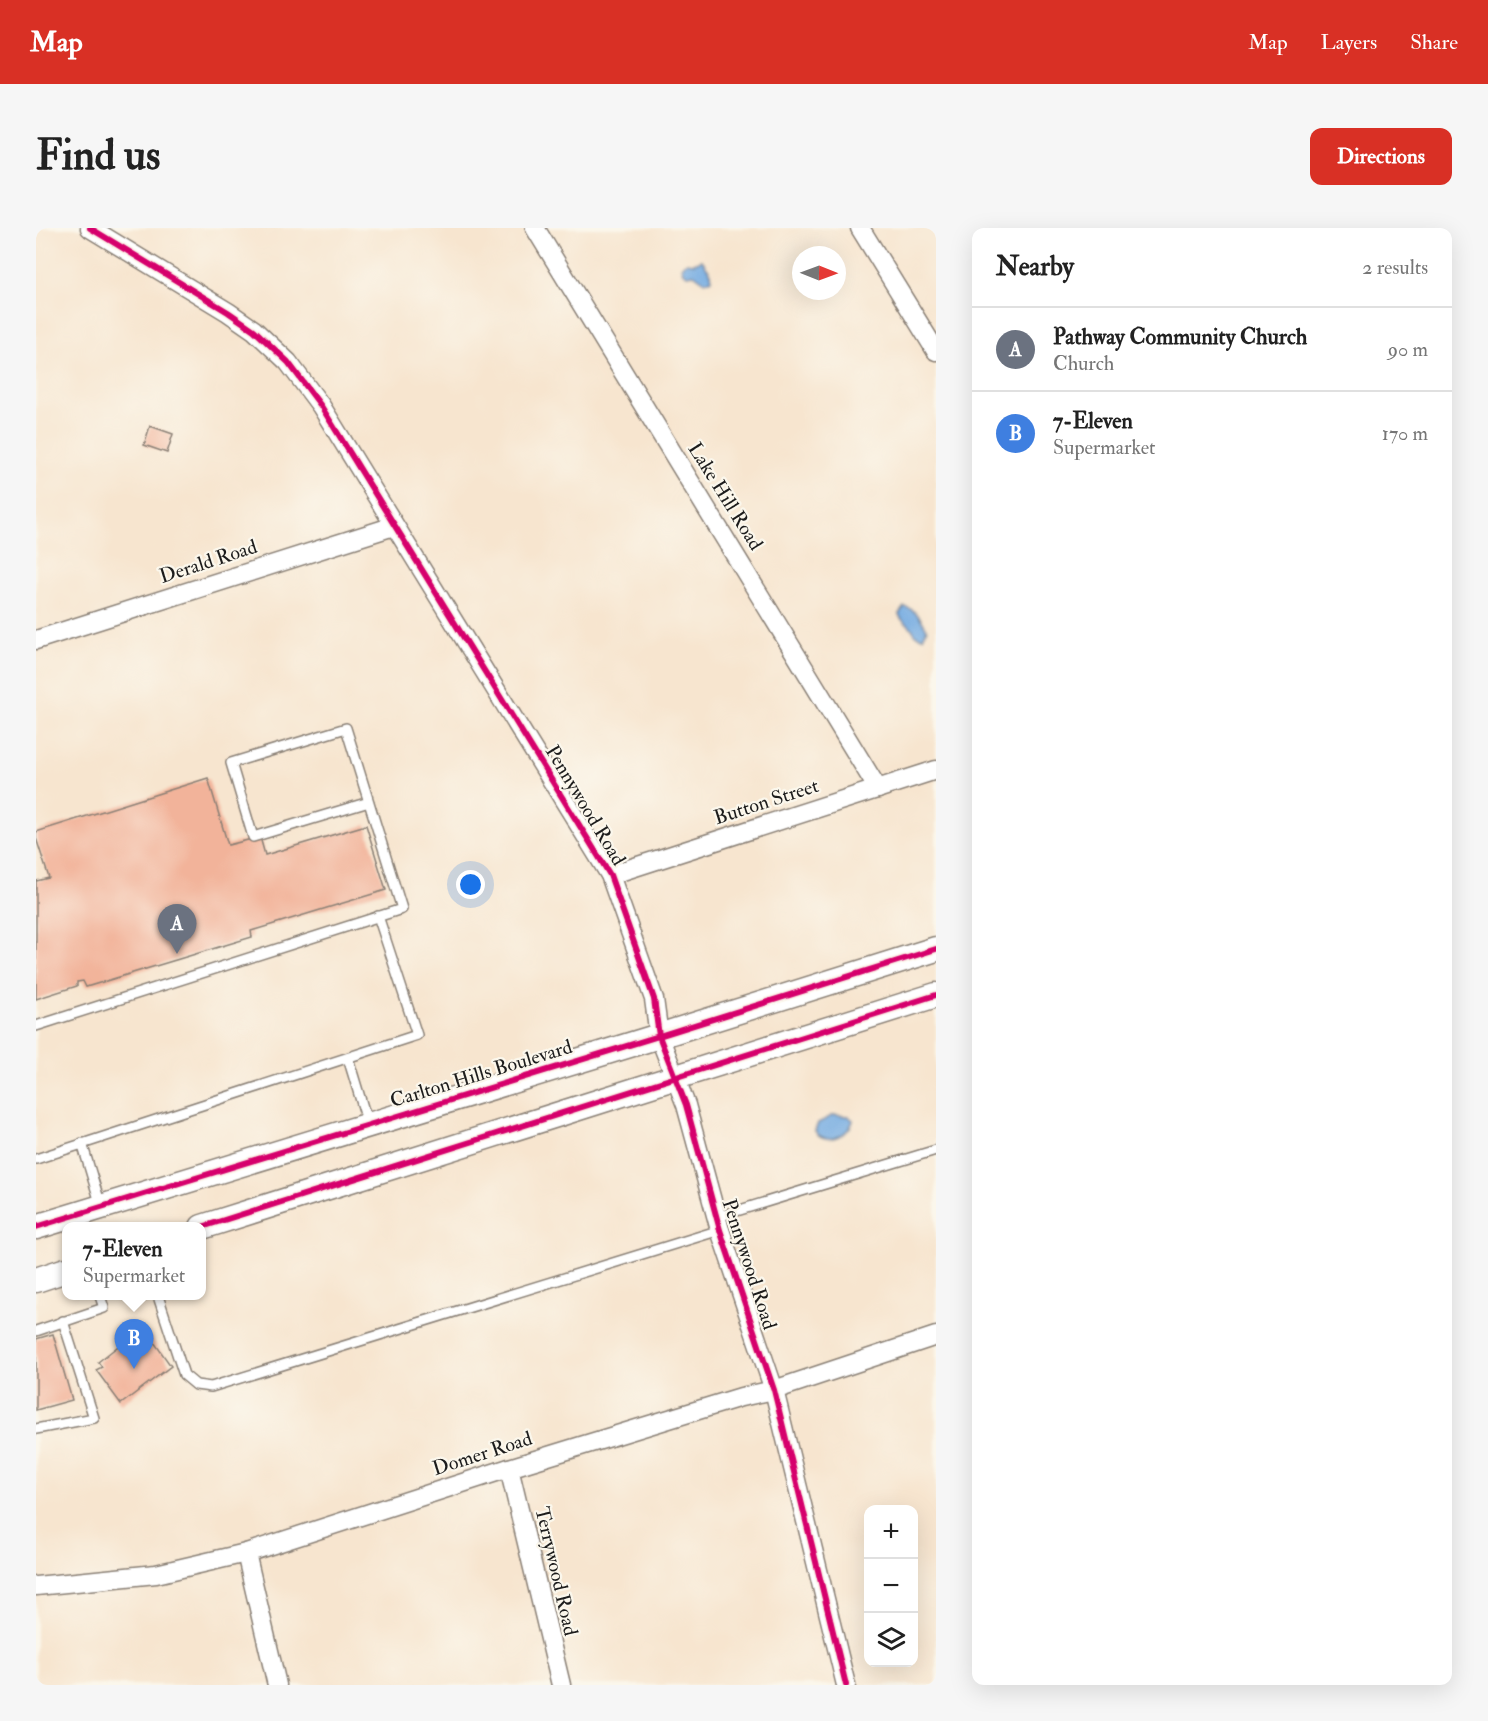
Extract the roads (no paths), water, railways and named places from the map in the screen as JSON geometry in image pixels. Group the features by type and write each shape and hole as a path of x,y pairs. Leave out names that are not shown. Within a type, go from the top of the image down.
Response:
{"street":[{"name":"Pennywood Road","path":"90,228 228,312 254,330 288,362 321,406 610,875 654,999 659,1036 686,1105 718,1223 774,1390 846,1685"},
{"name":"Lake Hill Road","path":"535,228 878,789"},
{"path":"860,228 936,351"},
{"name":"Derald Road","path":"36,640 394,526"},
{"name":"Button Street","path":"610,875 936,770"},
{"name":"Carlton Hills Boulevard","path":"36,1227 936,949"},
{"path":"206,1225 936,995"},
{"path":"36,1280 62,1271"},
{"name":"Domer Road","path":"36,1586 156,1574 246,1553 732,1399 774,1390 936,1336"},
{"name":"Terrywood Road","path":"509,1468 561,1685"},
{"path":"246,1553 277,1685"}],"lane":[{"path":"36,1026 402,909 369,802 346,728 231,763 253,837 369,802"},
{"path":"36,1158 417,1035 378,916"},
{"path":"348,1058 368,1125"},
{"path":"82,1143 101,1206"},
{"path":"159,1300 184,1375 196,1385 211,1387 936,1150"},
{"path":"36,1331 104,1308 101,1300"},
{"path":"36,1429 94,1418 63,1322"}],"water":[{"path":"702,260 711,273 712,279 705,282 694,274 687,275 683,272 681,266 687,262 694,263"},
{"path":"904,607 915,612 923,622 927,629 923,637 916,634 901,618 899,614"},
{"path":"834,1115 848,1116 853,1120 851,1126 837,1137 825,1138 819,1135 815,1131 818,1123"}],"place":[{"name":"Pathway Community Church","path":"177,954"},
{"name":"7-Eleven","path":"134,1369"}]}
